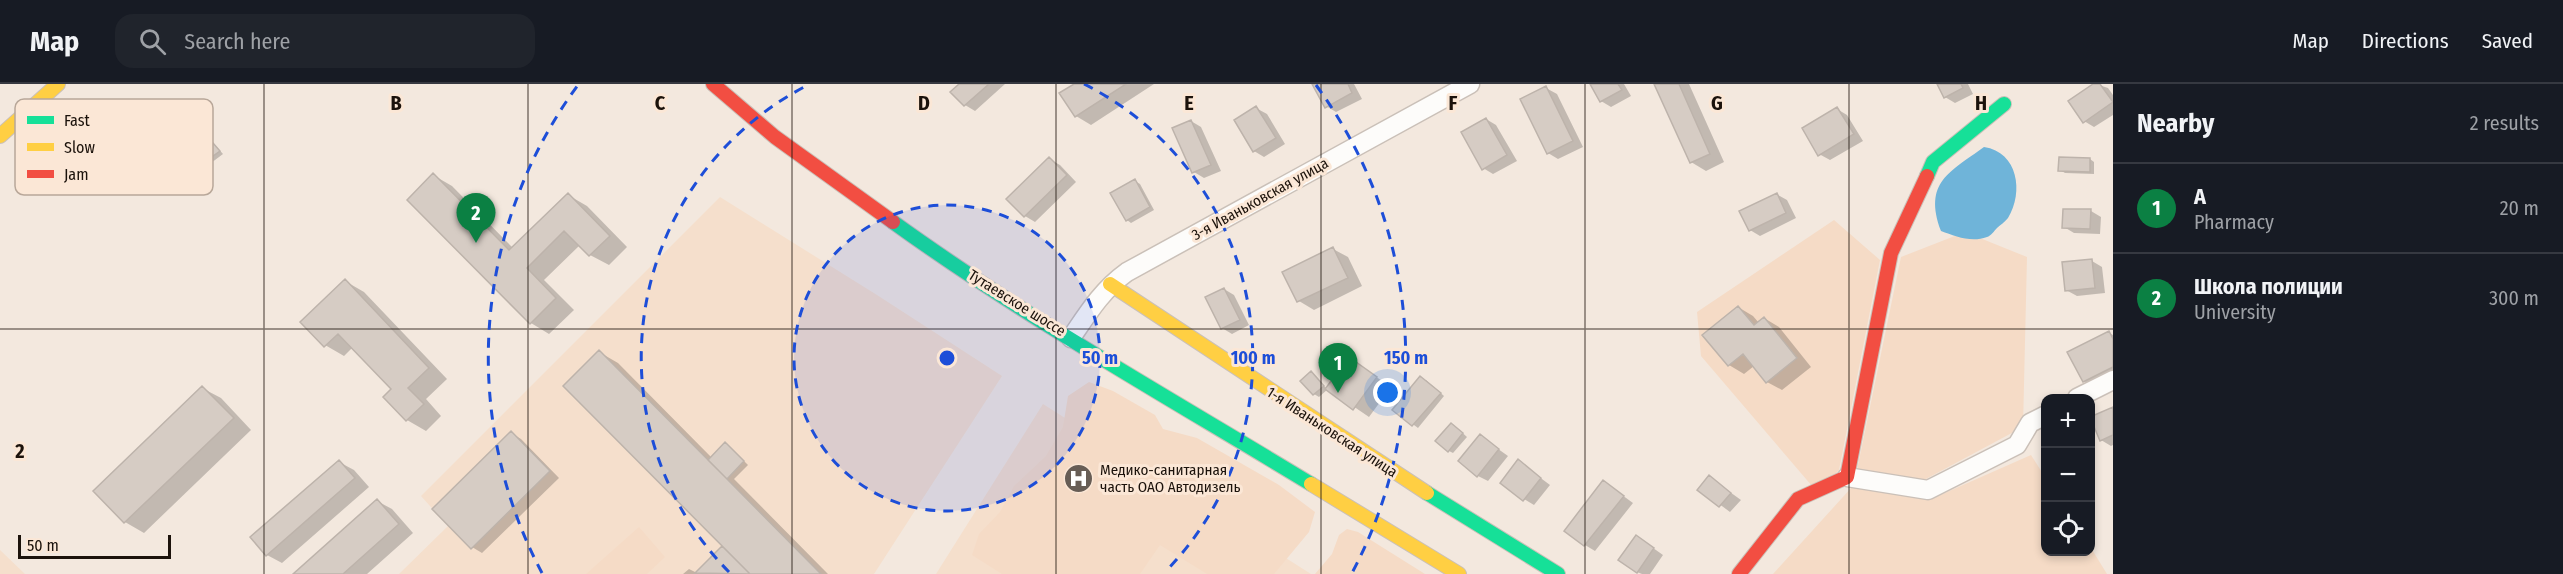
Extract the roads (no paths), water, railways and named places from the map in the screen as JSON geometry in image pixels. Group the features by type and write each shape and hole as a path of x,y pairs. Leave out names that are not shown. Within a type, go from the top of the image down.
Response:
{"street":[{"path":"41,99 58,84"},
{"name":"Тутаевское шоссе","path":"713,84 775,137 850,194 932,250 1071,338 1459,574"},
{"name":"3-я Иваньковская улица","path":"1071,338 1097,299 1110,284 1127,272 1470,84"},
{"path":"1847,477 1891,253 1933,162 2004,104"},
{"path":"0,136 15,123"},
{"name":"1-я Иваньковская улица","path":"1110,284 1418,488 1558,574"},
{"path":"2086,394 2113,380"},
{"path":"1739,574 1798,499 1847,477 1928,490 2017,445 2030,423 2041,418"}],"water":[{"path":"1984,147 1995,150 2004,157 2011,165 2015,175 2016,197 2008,218 1990,236 1981,239 1963,238 1941,231 1935,201 1938,189 1951,172"}],"place":[{"name":"Школа полиции","path":"476,243"},
{"name":"А","path":"1338,393"},
{"name":"Медико-санитарная часть ОАО Автодизель","path":"1079,479"}]}
